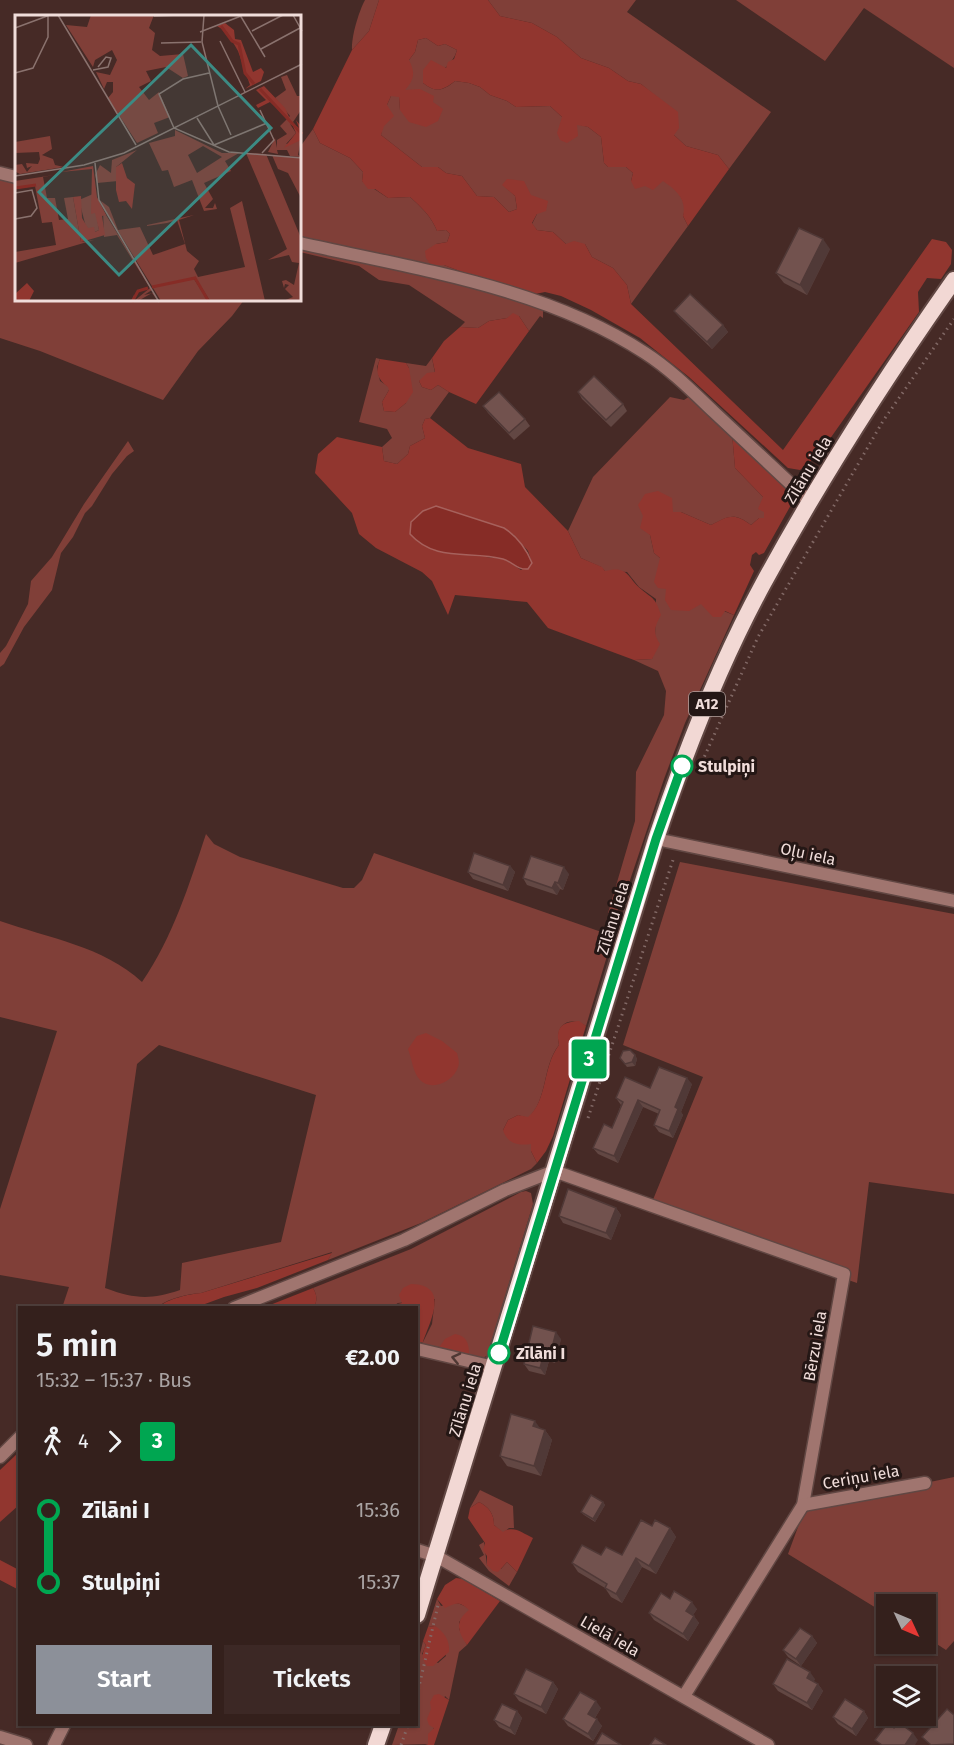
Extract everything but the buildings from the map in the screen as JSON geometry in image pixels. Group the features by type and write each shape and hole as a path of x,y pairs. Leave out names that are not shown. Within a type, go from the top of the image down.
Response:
{"highway":[{"name":"Zīlānu iela","path":"418,1612 656,839 695,730 762,585 858,422 954,280"},
{"path":"376,1745 383,1726"}],"street":[{"path":"0,173 15,177"},
{"path":"302,243 483,285 558,308 605,331 645,353 683,383 810,502"},
{"name":"Oļu iela","path":"656,839 954,901"},
{"path":"239,1306 404,1240 505,1190 554,1171"},
{"name":"Bērzu iela","path":"554,1171 844,1274 803,1505 684,1696"},
{"path":"418,1349 494,1367"},
{"path":"0,1457 18,1439"},
{"name":"Ceriņu iela","path":"803,1505 925,1483"},
{"name":"Lielā iela","path":"418,1550 436,1556 768,1745"},
{"path":"54,1745 64,1726"},
{"path":"0,1737 26,1745"}],"path":[{"path":"700,767 758,637 883,421 954,319"},
{"path":"588,1120 678,844"},
{"path":"418,1691 441,1595"},
{"path":"401,1745 408,1726"}],"shaded area":[{"path":"365,0 379,0 369,31 352,50 356,24"},
{"path":"379,0 488,0 500,16 532,23 557,37 581,58 609,68 628,81 641,84 678,112 679,128 674,135 686,146 718,155 729,169 688,226 683,216 682,200 676,192 663,181 653,190 645,186 635,189 631,181 633,173 626,167 608,167 604,163 601,137 588,127 577,125 578,136 567,143 560,140 557,133 562,117 550,106 516,107 469,83 455,81 439,90 423,83 423,70 431,60 446,68 448,62 454,59 457,50 445,44 438,46 426,38 418,40 415,52 409,60 413,75 405,90 420,89 434,96 433,102 443,109 438,121 426,127 409,122 400,110 399,97 391,96 387,105 394,116 384,126 381,135 422,167 438,167 446,173 462,176 477,196 494,197 509,212 517,209 515,196 502,185 507,179 524,181 531,195 548,201 546,211 537,214 532,223 537,230 553,232 566,244 574,241 585,244 592,257 613,268 627,285 631,304 783,450 932,239 946,242 952,250 951,264 941,279 927,278 918,292 919,312 820,453 800,470 788,468 689,377 640,338 591,310 561,296 545,292 535,294 478,278 444,265 431,265 426,258 425,251 436,244 447,242 450,234 446,230 437,231 429,217 410,197 388,198 375,189 368,189 362,181 363,172 350,158 320,143 313,129 352,50 369,31"},
{"path":"488,0 636,0 627,12 771,112 729,169 718,155 686,146 674,135 658,98 641,84 628,81 609,68 581,58 557,37 532,23 500,16"},
{"path":"736,0 954,0 954,68 864,8 825,61"},
{"path":"426,38 438,46 445,44 457,50 448,66 423,83 439,90 455,81 469,83 516,107 550,106 562,117 588,127 601,137 604,163 608,167 626,167 633,173 631,181 663,180 678,191 686,207 683,216 688,226 631,304 627,285 613,268 592,257 585,244 566,244 553,232 537,230 532,224 537,214 503,185 515,196 517,209 509,212 494,197 477,196 462,176 446,173 438,167 422,167 381,135 391,96 399,96 400,110 409,60 415,52 418,40"},
{"path":"313,129 320,143 350,158 363,172 362,181 388,198 410,197 429,217 437,231 446,230 450,234 447,242 436,244 444,265 478,278 302,236 302,144"},
{"path":"0,177 15,181 15,302 242,302 198,351 163,400 40,351 0,338"},
{"path":"302,247 480,290 539,308 543,311 543,318 540,316 529,331 519,316 489,321 478,328 460,327 465,322 409,285 379,280 359,266 302,252"},
{"path":"513,313 519,316 529,331 476,404 438,385 431,390 422,387 419,381 427,373 435,372 432,358 444,341 460,327 478,328 489,321 507,318"},
{"path":"376,358 380,359 377,367 380,381 389,387 382,402 384,411 395,412 406,403 409,368 406,363 426,366 432,358 435,373 419,381 422,387 431,390 438,385 449,392 430,418 425,419 422,426 425,438 410,446 408,454 397,464 384,461 382,447 392,438 387,429 359,422"},
{"path":"380,359 406,363 409,368 413,392 406,403 395,412 384,411 382,402 389,390 378,374"},
{"path":"690,396 732,433 735,468 763,497 765,518 759,518 751,525 740,518 731,517 711,525 681,512 643,516 654,553 660,558 666,589 734,615 685,723 622,904 617,911 608,913 635,821 636,772 664,715 666,691 658,671 634,660 652,659 656,599 639,587 627,572 605,571 581,558 568,531 593,477 670,397 684,400"},
{"path":"430,418 468,448 521,464 525,487 568,531 581,558 602,567 605,571 623,571 654,599 661,615 655,630 660,644 652,659 634,660 548,628 527,602 455,595 448,615 432,581 422,572 376,548 359,534 352,513 315,473 318,454 337,437 382,447 384,461 397,464 408,454 410,446 425,438 422,426 425,419","holes":["513,534 528,551 532,563 521,570 504,559 486,557"]},
{"path":"732,433 796,496 764,553 759,555 756,552 752,555 750,565 754,571 734,615 725,611 721,617 713,617 701,604 689,611 671,610 665,600 666,589 658,588 654,582 660,558 654,553 650,535 640,528 643,516 638,505 645,494 658,491 672,498 673,512 681,512 711,525 731,517 740,518 751,525 759,518 764,518 764,512 758,509 763,497 735,468"},
{"path":"128,441 134,451 112,474 85,513 73,537 61,553 52,590 24,627 4,664 0,667 0,653 28,604 31,581 52,557 84,504"},
{"path":"436,506 504,528 521,543 532,563 528,569 524,569 503,559 442,552 420,543 410,534 411,522 423,511"},
{"path":"206,834 214,844 240,857 343,888 354,888 362,880 374,853 613,936 586,1026 569,1022 561,1027 559,1045 550,1063 539,1102 534,1111 528,1118 518,1115 508,1120 503,1130 531,1143 531,1151 537,1163 531,1169 421,1223 328,1260 332,1252 201,1293 185,1295 159,1306 63,1306 69,1287 0,1275 0,1209 57,1031 0,1017 0,921 93,951 127,970 142,982 163,947","holes":["159,1045 316,1095 281,1242 182,1263 180,1290 169,1293 142,1297 105,1288 137,1064"]},
{"path":"680,862 954,914 954,1194 869,1182 857,1283 648,1212 703,1077 623,1045"},
{"path":"579,1021 586,1026 553,1136 537,1163 531,1151 531,1144 513,1143 503,1130 508,1120 518,1115 528,1117 534,1110 539,1102 550,1063 559,1045 559,1030 564,1024"},
{"path":"426,1033 442,1041 457,1053 459,1060 452,1077 436,1085 420,1080 414,1070 408,1049 417,1036"},
{"path":"521,1192 531,1193 533,1204 487,1356 482,1358 419,1344 423,1342 432,1324 435,1299 398,1303 393,1306 314,1306 316,1298 313,1288 411,1249"},
{"path":"332,1253 328,1260 257,1288 199,1306 161,1306 178,1297 201,1293"},
{"path":"411,1284 423,1286 430,1290 434,1297 433,1314 423,1342 418,1343 418,1306 392,1306 402,1303 399,1295 403,1288"},
{"path":"313,1288 315,1293 314,1306 270,1305"},
{"path":"455,1334 466,1341 469,1355 438,1349 445,1339"},
{"path":"18,1453 18,1506 0,1522 0,1470"},
{"path":"954,1477 954,1641 946,1650 936,1644 936,1594 876,1594 876,1608 788,1554 805,1508"},
{"path":"480,1490 513,1506 514,1528 509,1528 503,1533 494,1525 490,1511 479,1502 470,1508"},
{"path":"479,1502 486,1506 492,1514 494,1525 503,1532 511,1529 533,1538 517,1572 507,1562 498,1572 493,1571 487,1565 487,1556 483,1550 485,1543 468,1518 470,1508"},
{"path":"484,1542 487,1565 501,1569 507,1562 517,1572 509,1586 489,1571 479,1558 484,1555 479,1545"},
{"path":"0,1560 18,1569 18,1589 0,1580"},
{"path":"456,1578 463,1579 500,1601 467,1645 459,1626 461,1618 469,1610 457,1604 445,1608 437,1599 445,1585"},
{"path":"437,1599 441,1606 456,1604 463,1605 470,1610 459,1622 459,1629 467,1645 459,1652 449,1700 445,1696 428,1744 392,1745 399,1726 418,1726 418,1663 423,1641 426,1645 422,1654 438,1663 446,1656 435,1626 428,1627"},
{"path":"435,1626 446,1637 449,1652 433,1666 427,1666 423,1658 426,1645 423,1641 428,1627"},
{"path":"439,1694 449,1700 434,1745 425,1745 428,1744 428,1734 434,1728 429,1725 427,1719 431,1709 430,1702 434,1695"}],"bus line":[{"name":"3","path":"499,1353 656,839 682,766"}],"place":[{"name":"Stulpiņi","path":"682,766"},
{"name":"Zīlāni I","path":"499,1353"}]}
